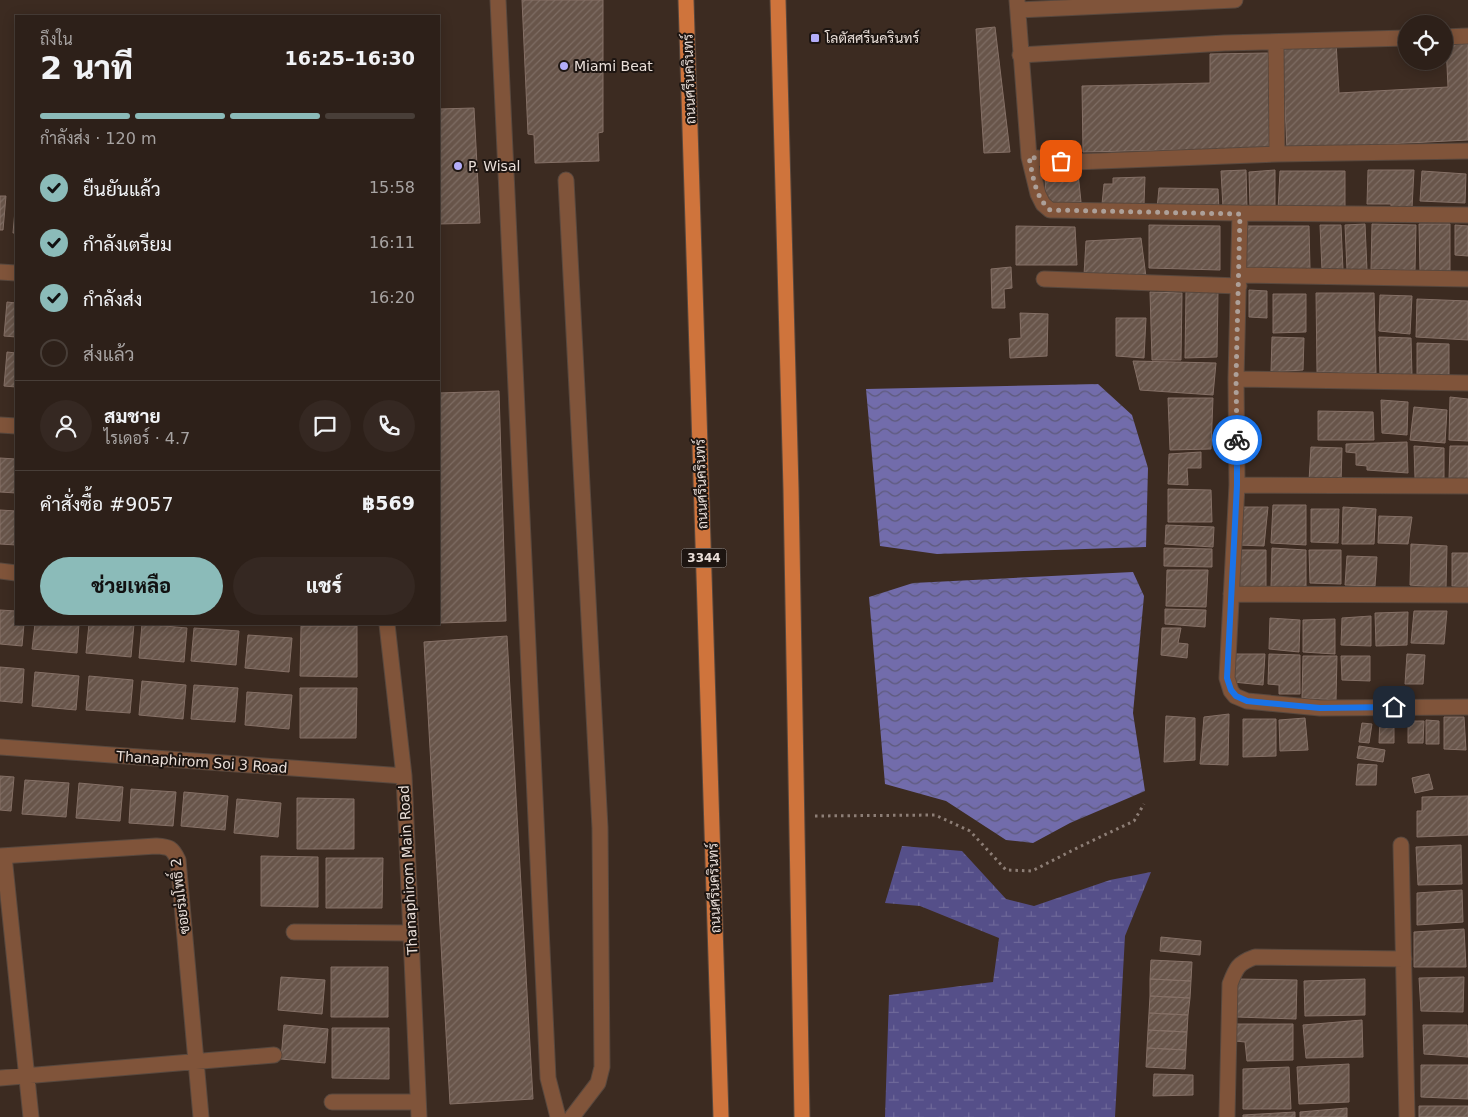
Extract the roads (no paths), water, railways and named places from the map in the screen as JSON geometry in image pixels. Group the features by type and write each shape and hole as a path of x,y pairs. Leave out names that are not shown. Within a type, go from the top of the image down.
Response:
{"main road":[{"name":"ถนนศรีนครินทร์","path":"686,0 721,1117"},
{"path":"778,0 791,489 802,1117"}],"street":[{"path":"498,0 548,1078 558,1117"},
{"path":"1235,0 1017,5 1029,157 1038,194 1043,204 1050,210 1240,214 1468,215"},
{"path":"1453,37 1468,36"},
{"path":"1020,55 1225,43 1398,38"},
{"path":"1276,42 1277,154"},
{"path":"1029,157 1074,162 1277,154 1468,151"},
{"path":"566,180 600,828 602,1038 602,1067 598,1083 572,1117"},
{"path":"1240,214 1236,379 1237,485 1227,678 1231,690 1236,696 1247,701 1320,708 1468,707"},
{"path":"0,272 15,273"},
{"path":"1044,280 1468,279"},
{"path":"1236,379 1468,383"},
{"path":"0,425 15,426"},
{"path":"1237,485 1468,486"},
{"path":"0,571 15,573"},
{"path":"1231,594 1468,595"},
{"name":"Thanaphirom Main Road","path":"387,625 404,776 419,1110"},
{"name":"Thanaphirom Soi 3 Road","path":"0,747 404,776"},
{"path":"1402,845 1407,1117"},
{"name":"ซอยร่มโพธิ์ 2","path":"2,856 156,846 168,846 174,851 178,860 201,1117"},
{"path":"2,856 31,1117"},
{"path":"294,932 411,933"},
{"path":"1227,1117 1230,984 1236,968 1245,960 1255,957 1404,959"},
{"path":"0,1078 195,1060 274,1055"},
{"path":"332,1102 419,1110"}],"water":[{"path":"1098,384 1132,415 1148,468 1146,547 937,554 880,546 866,389"},
{"path":"1133,572 1144,596 1133,713 1145,791 1070,823 1033,843 1006,840 946,801 885,784 869,597 913,583"}],"place":[{"name":"โลตัสศรีนครินทร์","path":"815,38"},
{"name":"Miami Beat","path":"564,66"},
{"name":"P. Wisal","path":"458,166"}]}
